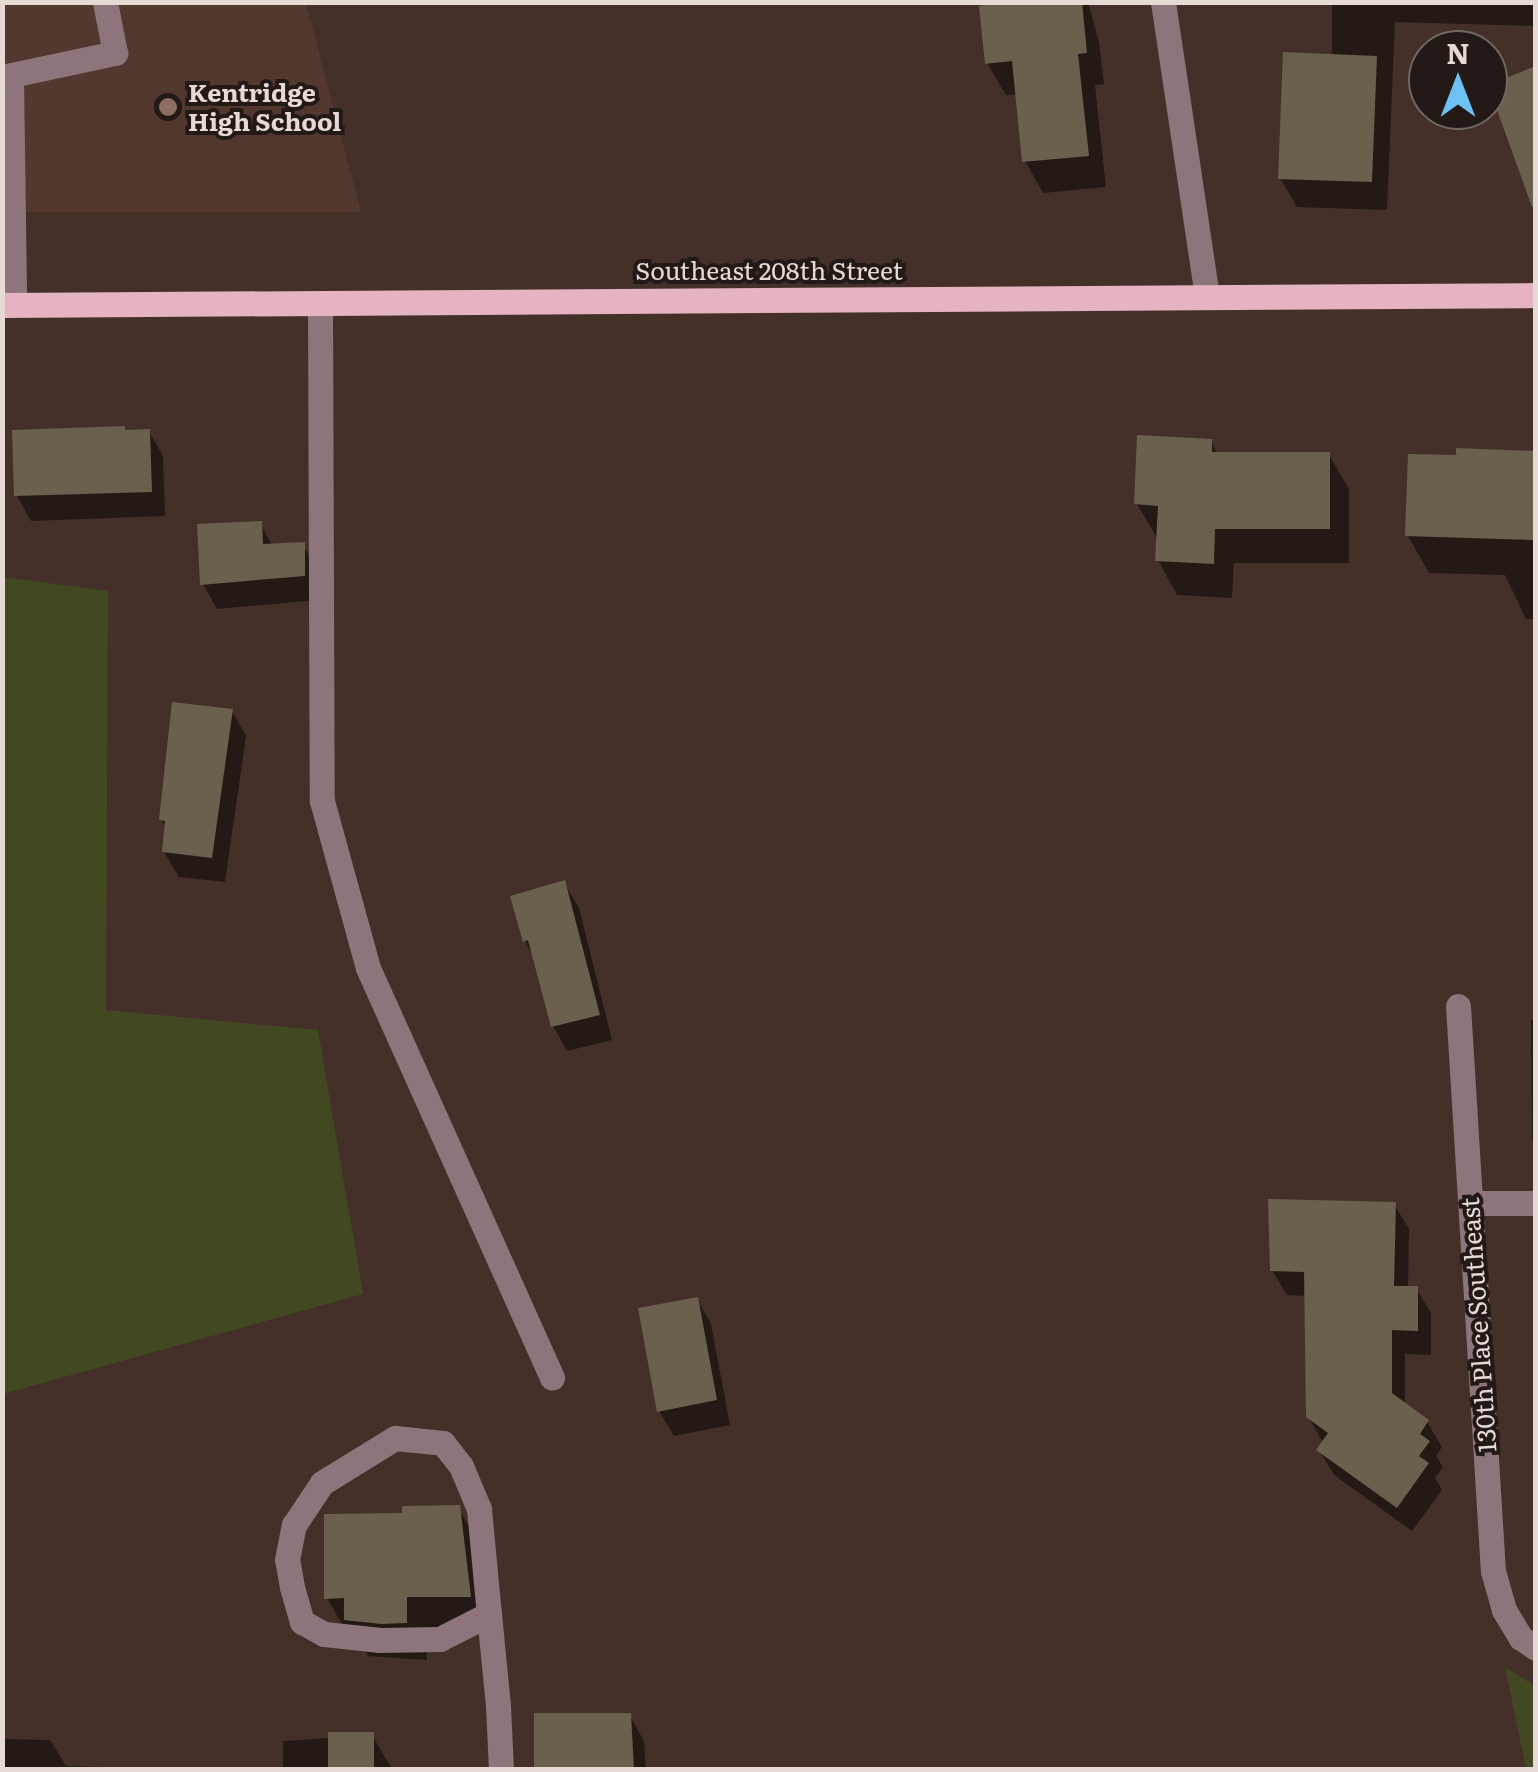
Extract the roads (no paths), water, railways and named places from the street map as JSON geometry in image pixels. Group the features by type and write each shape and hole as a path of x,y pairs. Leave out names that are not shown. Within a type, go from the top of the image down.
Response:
{"main road":[{"name":"Southeast 208th Street","path":"8,305 1536,295"}],"street":[{"path":"8,305 7,77 115,53 105,2"},
{"path":"1163,2 1207,297"},
{"path":"320,304 322,801 368,968 552,1378"},
{"name":"130th Place Southeast","path":"1458,1006 1493,1570 1504,1610 1528,1643"},
{"path":"1470,1203 1536,1203"},
{"path":"489,1614 440,1639 324,1634 302,1622 292,1587 287,1560 294,1525 322,1484 395,1438 443,1443 461,1466 479,1509 489,1614 501,1770"}],"place":[{"name":"Kentridge High School","path":"168,107"}]}
